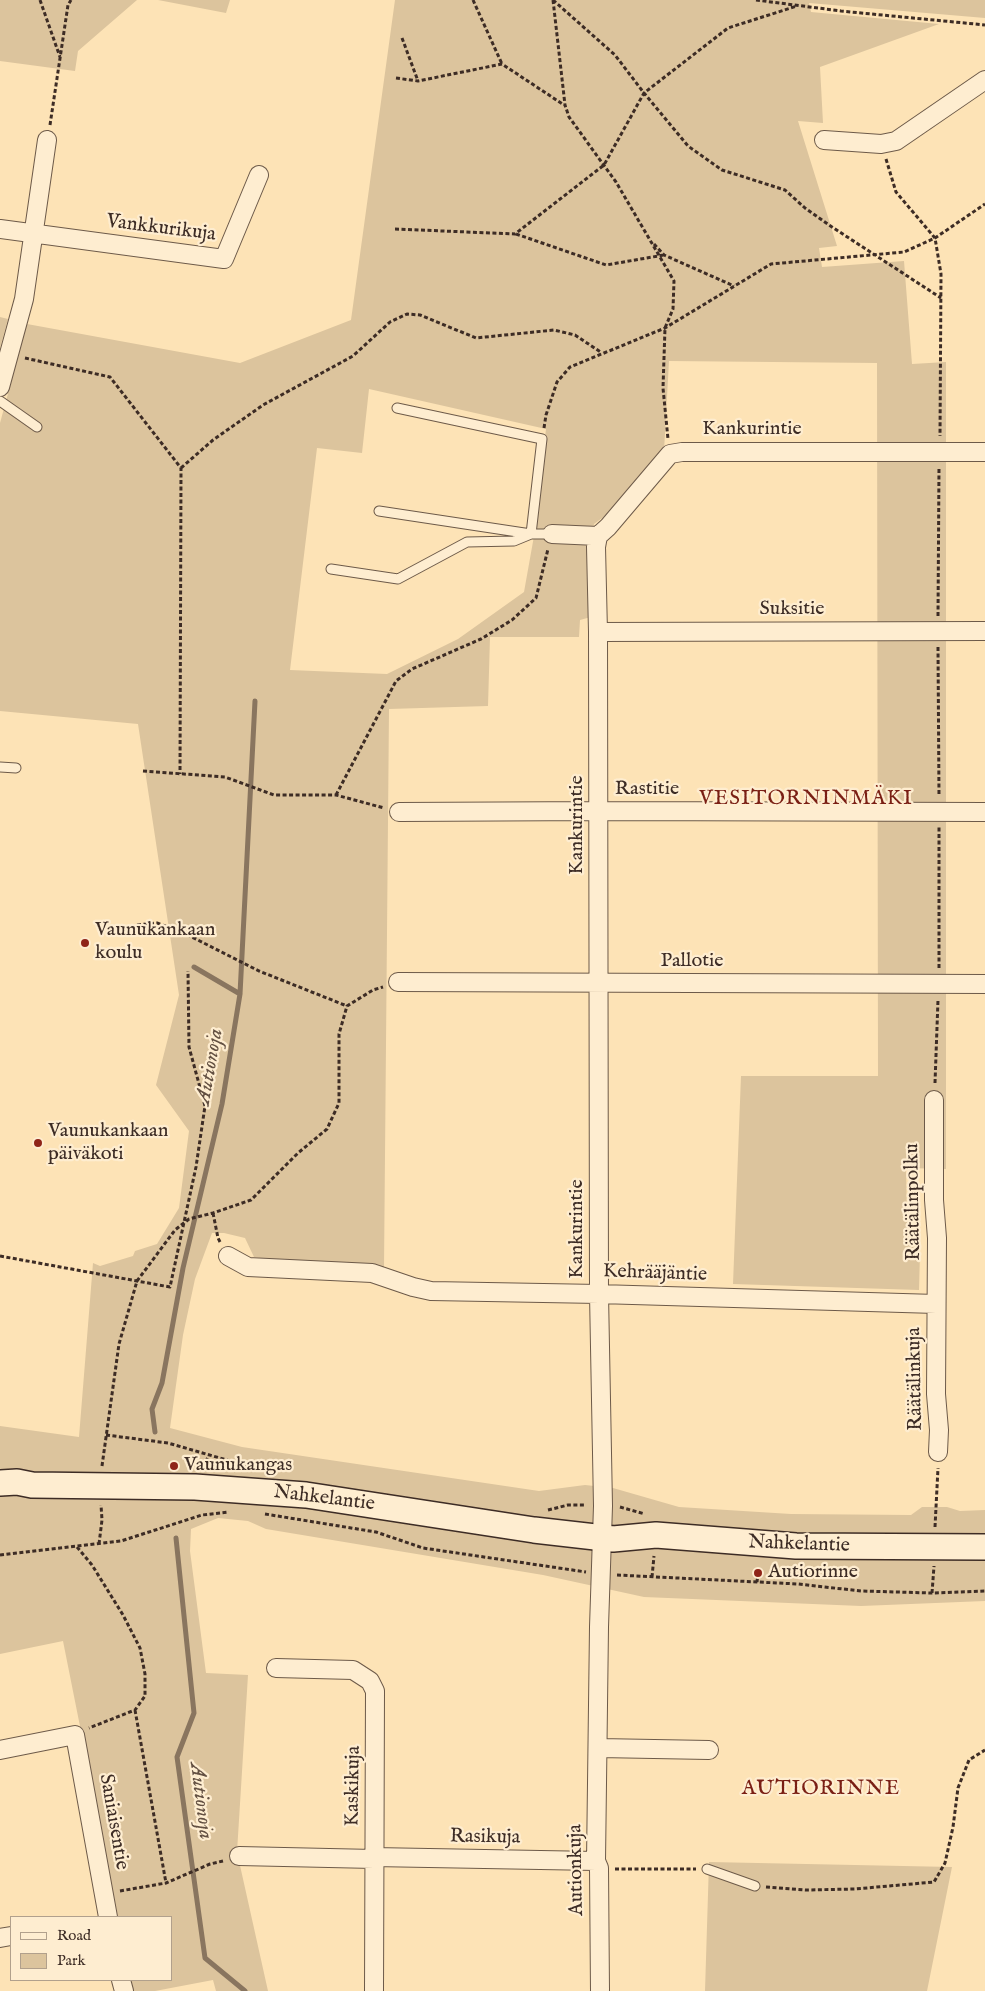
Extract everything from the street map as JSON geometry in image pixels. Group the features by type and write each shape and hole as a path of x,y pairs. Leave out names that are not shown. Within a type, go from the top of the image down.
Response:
{"main road":[{"name":"Nahkelantie","path":"0,1483 195,1487 297,1494 534,1530 608,1538 629,1547 655,1553 801,1560 935,1555 985,1547"},
{"name":"Nahkelantie","path":"0,1493 18,1491 32,1485"},
{"name":"Nahkelantie","path":"935,1555 985,1563"}],"street":[{"path":"824,140 881,144 896,141 985,80"},
{"path":"0,387 24,298 48,140"},
{"name":"Vankkurikuja","path":"0,229 224,259 259,175"},
{"name":"Kankurintie","path":"670,454 682,452 985,452"},
{"path":"552,534 598,536 608,527 670,454"},
{"name":"Kankurintie","path":"598,536 596,547 600,982 600,1294 603,1506 608,1538"},
{"name":"Suksitie","path":"598,632 985,631"},
{"name":"Rastitie","path":"399,812 985,812"},
{"name":"Pallotie","path":"398,982 985,984"},
{"name":"Räätälinpolku","path":"934,1100 934,1200 937,1238 936,1304"},
{"name":"Kehrääjäntie","path":"228,1256 248,1267 372,1273 431,1291 936,1304"},
{"name":"Räätälinkuja","path":"936,1304 938,1452"},
{"name":"Autionkuja","path":"600,1991 597,1865 602,1574 608,1538"},
{"name":"Kaskikuja","path":"276,1668 353,1670 370,1681 376,1691 374,1991"},
{"path":"0,1750 75,1735"},
{"name":"Saniaisentie","path":"75,1735 108,1916"},
{"path":"599,1748 709,1750"},
{"name":"Rasikuja","path":"240,1856 597,1865"}],"lane":[{"path":"0,402 37,427"},
{"path":"397,408 542,439 531,534"},
{"path":"379,511 531,534 552,534"},
{"path":"331,569 398,579 467,542 514,542 531,534"},
{"path":"0,767 16,768"},
{"path":"707,1869 755,1886"}],"path":[{"path":"40,0 60,57"},
{"path":"48,140 68,5 71,0"},
{"path":"473,0 502,64 565,105"},
{"path":"553,0 615,55 644,94 688,146 722,170 785,190 805,208 941,298"},
{"path":"553,0 565,105 569,116 616,182 648,238 661,255 674,281 674,309 665,328 663,388 670,454"},
{"path":"756,0 797,6 985,25"},
{"path":"515,234 604,165 644,94 728,28 797,6"},
{"path":"402,38 418,80"},
{"path":"396,78 418,80 502,64"},
{"path":"881,144 896,192 935,238 941,274 938,631 939,984 934,1100"},
{"path":"542,439 546,415 556,382 570,367 665,328 771,264 904,252 935,238 985,204"},
{"path":"395,229 515,234 606,265 661,255 734,286"},
{"path":"181,468 213,440 263,405 353,356 390,322 407,314 420,315 476,338 554,330 575,335 602,354"},
{"path":"8,355 110,376 181,468 180,774"},
{"path":"336,795 396,681 412,669 481,639 512,620 536,598 552,534"},
{"path":"143,771 225,777 274,795 336,795 399,812"},
{"path":"137,925 156,923 184,934 259,972 347,1006"},
{"path":"0,1256 170,1287 196,1167 205,1106 189,1047 188,971"},
{"path":"102,1471 119,1344 137,1281 175,1230 190,1219 251,1200 298,1153 327,1129 339,1103 339,1034 347,1006 373,990 398,982"},
{"path":"213,1213 218,1238 228,1256"},
{"path":"106,1435 168,1443 260,1470"},
{"path":"932,1592 938,1452"},
{"path":"99,1544 102,1520 101,1499"},
{"path":"540,1512 568,1505 603,1506 619,1507 649,1516"},
{"path":"0,1555 121,1541 202,1515 238,1512"},
{"path":"261,1514 376,1532 423,1548 602,1574 757,1582 861,1592 985,1591"},
{"path":"75,1735 135,1710 145,1696 145,1674 140,1648 92,1565 77,1547"},
{"path":"757,1582 758,1573"},
{"path":"135,1710 166,1883"},
{"path":"755,1886 835,1890 934,1882 945,1863 953,1827 958,1788 969,1760 985,1750"},
{"path":"104,1893 166,1883 210,1864"},
{"path":"597,1865 707,1869"}],"green space":[{"path":"0,0 137,0 78,51 75,71 0,61"},
{"path":"158,0 230,0 226,13"},
{"path":"395,0 985,0 985,18 809,3 811,12 939,24 820,67 823,123 798,121 837,246 819,248 822,267 904,261 912,364 946,362 946,1169 906,1168 907,1218 920,1252 919,1290 733,1284 741,1076 878,1076 877,363 669,361 664,451 609,513 594,524 593,533 534,531 546,429 369,389 362,453 317,448 290,670 387,674 458,639 524,592 534,536 592,540 591,617 580,620 579,637 490,637 488,706 389,709 384,1267 275,1261 254,1257 245,1238 224,1233 212,1233 195,1279 183,1335 170,1428 242,1447 539,1491 585,1485 613,1488 679,1507 791,1514 911,1515 922,1507 947,1507 960,1511 985,1510 985,1601 861,1606 644,1597 543,1575 266,1529 248,1521 218,1518 191,1529 190,1551 206,1673 248,1675 237,1852 268,1991 216,1991 213,1980 155,1991 133,1991 131,1981 172,1981 172,1916 118,1916 63,1641 0,1654 0,1426 79,1437 93,1263 100,1266 133,1256 135,1251 157,1244 179,1208 189,1131 156,1085 179,995 138,724 0,711 0,423 27,324 240,363 351,320"},
{"path":"0,317 8,319 0,348"},
{"path":"709,1862 952,1867 927,1991 705,1991"}],"waterway":[{"name":"Autionoja","path":"155,1432 152,1409 162,1383 183,1268 222,1104 240,994 255,701"},
{"path":"194,967 240,994"},
{"name":"Autionoja","path":"176,1538 194,1713 177,1757 205,1958 245,1991"}],"place":[{"name":"Vaunukankaan koulu","path":"85,943"},
{"name":"Vaunukankaan päiväkoti","path":"38,1143"},
{"name":"Vaunukangas","path":"174,1466"},
{"name":"Autiorinne","path":"758,1573"}],"district":[{"name":"VESITORNINMÄKI","path":"806,800"},
{"name":"AUTIORINNE","path":"821,1790"}]}
